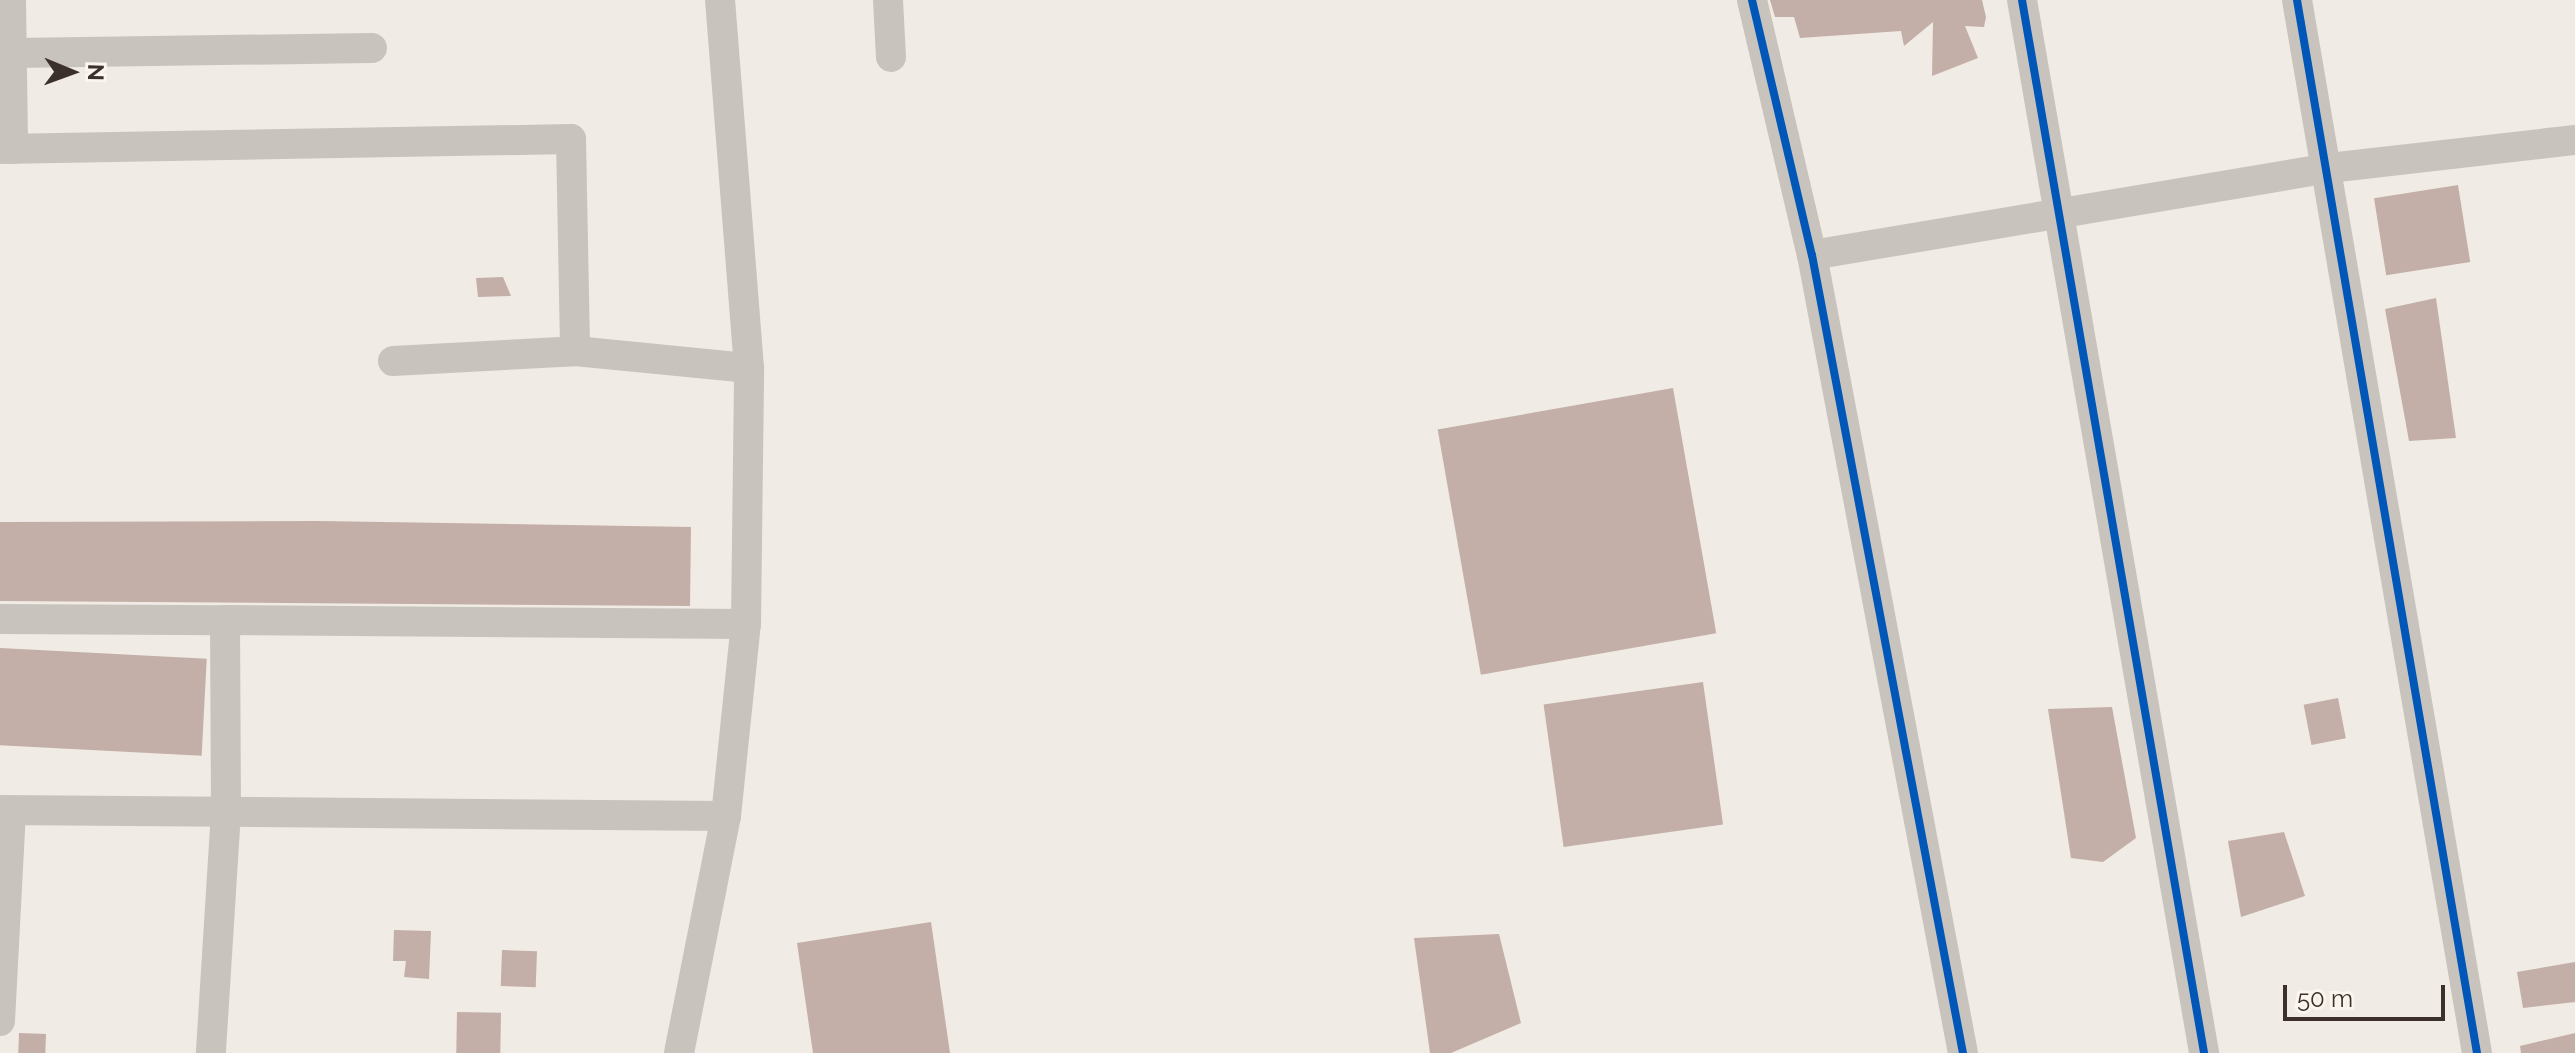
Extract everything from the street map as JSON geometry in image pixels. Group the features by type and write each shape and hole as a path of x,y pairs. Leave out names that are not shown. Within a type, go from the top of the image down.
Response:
{"street":[{"path":"11,0 13,53 6,149 571,139 575,351"},
{"path":"679,1053 726,816 746,624 749,368 720,0"},
{"path":"888,0 891,57"},
{"path":"1752,0 1812,255 1963,1053"},
{"path":"2022,0 2064,212 2204,1053"},
{"path":"2297,0 2329,168 2477,1053"},
{"path":"13,53 372,48"},
{"path":"1812,255 2329,168 2575,140"},
{"path":"393,361 575,351 749,368"},
{"path":"0,619 746,624"},
{"path":"211,1053 226,812 225,620"},
{"path":"0,1021 5,810 726,816"}],"building":[{"path":"1770,0 1982,0 1986,17 1984,27 1965,26 1978,58 1932,76 1933,22 1904,46 1901,31 1800,38 1794,17 1775,17"},
{"path":"2458,185 2470,262 2386,275 2374,198"},
{"path":"503,277 511,296 478,297 476,278"},
{"path":"2436,298 2456,438 2409,441 2385,309"},
{"path":"1673,388 1716,633 1481,675 1438,430"},
{"path":"319,521 691,527 690,606 0,601 0,522"},
{"path":"0,648 207,659 202,756 0,745"},
{"path":"1703,682 1723,825 1564,847 1544,704"},
{"path":"2338,698 2346,738 2311,745 2304,705"},
{"path":"2112,707 2136,838 2103,862 2071,858 2048,709"},
{"path":"2284,832 2305,896 2241,917 2228,841"},
{"path":"931,922 950,1053 813,1053 797,943"},
{"path":"394,930 431,931 429,979 404,977 406,961 393,961"},
{"path":"1499,934 1521,1023 1451,1053 1430,1053 1414,938"},
{"path":"502,950 537,951 536,987 501,986"},
{"path":"2575,962 2575,1002 2523,1008 2517,972"},
{"path":"457,1012 501,1013 500,1053 456,1053"},
{"path":"19,1033 46,1034 45,1053 18,1053"},
{"path":"2575,1033 2575,1053 2521,1053 2520,1046"}],"cycle path":[{"path":"1752,0 1812,255 1963,1053"},
{"path":"2022,0 2204,1053"},
{"path":"2297,0 2477,1053"}]}
